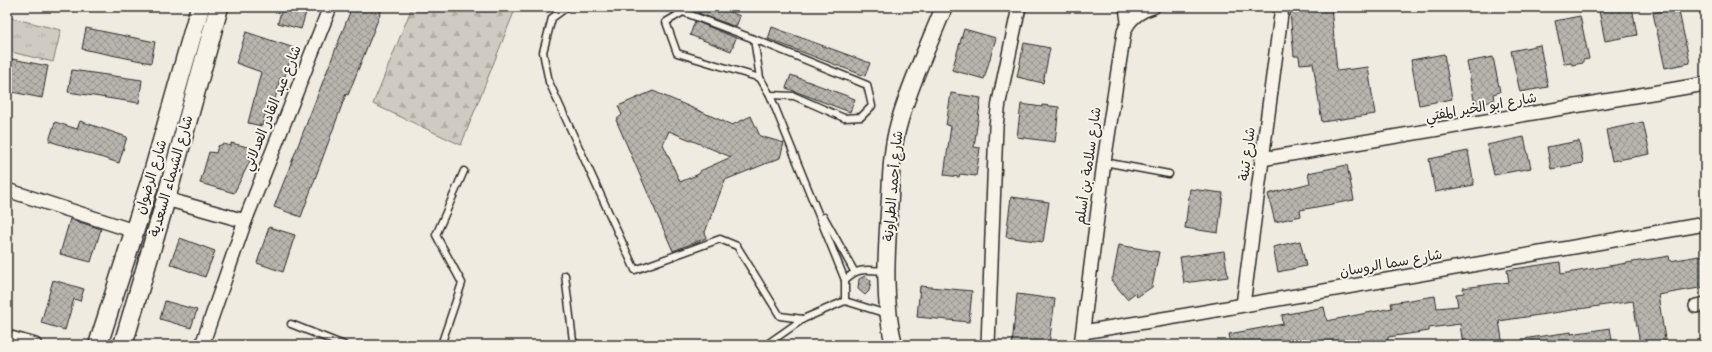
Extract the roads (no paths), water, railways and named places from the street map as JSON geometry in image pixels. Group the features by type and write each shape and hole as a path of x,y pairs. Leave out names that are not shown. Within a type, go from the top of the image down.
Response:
{"main road":[{"name":"شارع الرضوان","path":"98,345 152,176 200,7"},
{"name":"شارع الشيماء السعدية","path":"122,345 166,199 219,7"}],"street":[{"name":"شارع عبد القادر العدلاني","path":"202,345 245,221 330,7"},
{"name":"شارع أحمد الطراونة","path":"888,345 887,271 893,158 899,124 944,7"},
{"path":"988,345 996,126 999,102 1019,7"},
{"path":"1126,7 1128,21 1147,8 1153,7"},
{"name":"شارع تبنة","path":"1243,305 1282,7"},
{"name":"شارع سلامة بن أسلم","path":"1081,345 1104,162 1122,41 1128,21"},
{"name":"شارع ابو الخير المفتي","path":"1262,159 1705,84"},
{"path":"7,190 134,231"},
{"path":"166,199 245,221"},
{"name":"شارع سما الروسان","path":"1083,332 1705,224"},
{"name":"شارع أحمد الطراونة","path":"888,320 894,345"},
{"path":"7,337 35,345"}],"lane":[{"path":"567,7 552,18 543,52 549,82 635,270 720,239 737,246 780,316 803,319"},
{"path":"668,7 754,39 867,85 872,106 861,117 844,118 794,96 770,95"},
{"path":"683,12 666,22 677,53 760,78"},
{"path":"754,39 760,78 770,95 845,280 845,301"},
{"path":"1104,162 1169,174"},
{"path":"441,345 462,283 436,235 464,171"},
{"path":"811,195 854,271"},
{"path":"845,280 854,271 887,271"},
{"path":"564,275 573,341 578,345"},
{"path":"766,345 803,319 845,301 888,320"},
{"path":"291,324 344,345"}]}
